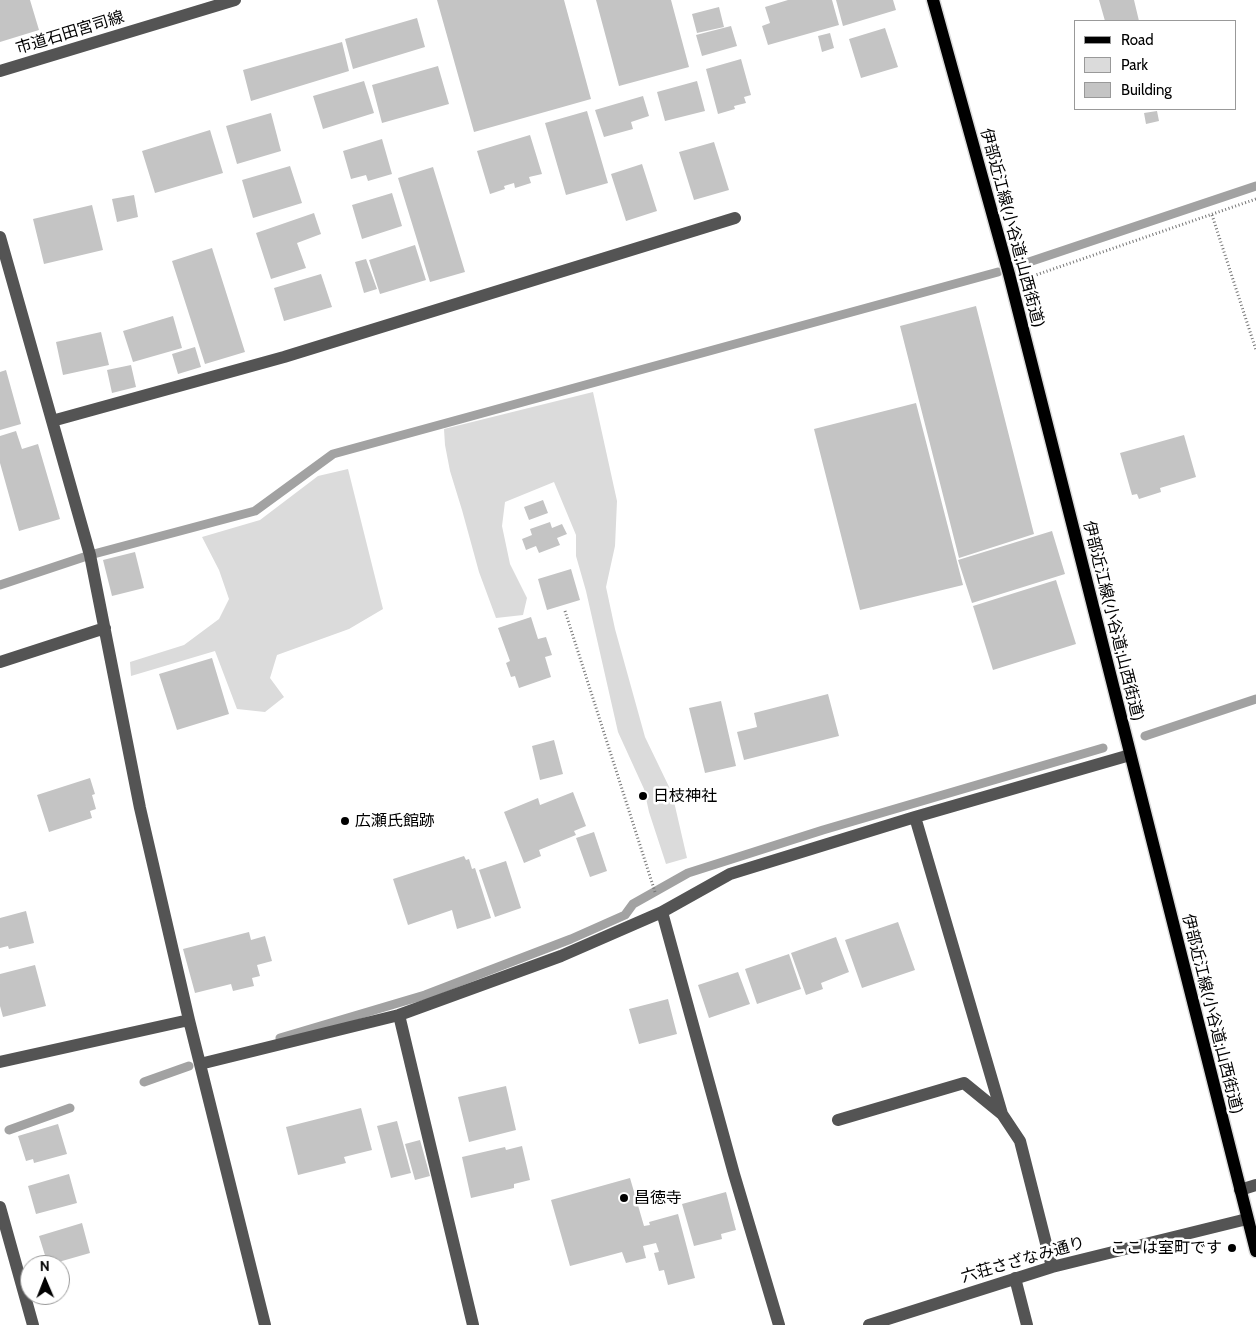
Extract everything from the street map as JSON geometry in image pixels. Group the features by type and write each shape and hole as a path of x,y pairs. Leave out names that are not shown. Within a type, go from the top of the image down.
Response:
{"main road":[{"name":"伊部近江線(小谷道;山西街道)","path":"934,0 1011,283 1256,1251"}],"street":[{"name":"市道石田宮司線","path":"0,71 235,0"},
{"path":"52,421 284,357 735,218"},
{"path":"0,237 90,555 140,808 189,1020 265,1325"},
{"path":"0,662 105,628"},
{"path":"200,1064 399,1015 561,956 662,912 730,874 915,817 1130,755"},
{"path":"915,817 1002,1114"},
{"path":"662,912 734,1174 779,1325"},
{"path":"399,1015 473,1325"},
{"path":"0,1062 189,1020"},
{"path":"838,1120 964,1083 1002,1114 1020,1141 1052,1267"},
{"path":"1240,1190 1256,1184"},
{"path":"0,1207 33,1325"},
{"name":"六荘さざなみ通り","path":"869,1325 1052,1267 1247,1219"},
{"path":"1015,1278 1027,1325"}],"path":[{"path":"1011,283 1256,199"},
{"path":"1212,215 1256,350"},
{"path":"565,611 654,888"}],"green space":[{"path":"593,392 617,501 615,546 606,587 615,629 645,737 672,793 687,858 666,864 649,812 644,789 618,732 586,591 576,556 576,535 554,482 505,502 502,526 510,564 527,598 523,615 496,618 479,572 450,471 445,445 444,429"},
{"path":"348,469 383,609 349,629 277,655 270,678 284,697 265,712 237,709 215,651 131,676 130,662 184,645 219,619 229,599 219,570 202,537 260,520 318,476"}],"building":[{"path":"0,0 30,0 39,30 0,42"},
{"path":"437,0 564,0 591,99 474,132"},
{"path":"596,0 671,0 689,67 619,86"},
{"path":"788,0 832,0 839,25 768,45 762,26 770,23 765,7"},
{"path":"836,0 893,0 896,10 843,26"},
{"path":"1099,0 1134,0 1139,20 1105,20"},
{"path":"719,7 724,27 697,33 692,14"},
{"path":"417,18 425,47 353,69 345,39"},
{"path":"731,26 737,46 702,56 696,35"},
{"path":"885,28 898,67 861,78 849,39"},
{"path":"830,33 834,48 822,52 818,36"},
{"path":"342,42 349,71 251,101 243,70"},
{"path":"741,59 751,95 744,97 746,103 734,106 735,109 718,114 706,69"},
{"path":"438,66 449,104 382,123 372,85"},
{"path":"364,81 374,113 323,129 313,96"},
{"path":"697,81 705,111 665,121 657,92"},
{"path":"643,96 649,116 631,122 633,129 604,137 595,110"},
{"path":"587,111 608,183 566,195 545,123"},
{"path":"1157,111 1159,121 1146,124 1144,113"},
{"path":"271,113 281,151 237,164 226,126"},
{"path":"210,130 223,173 155,193 142,151"},
{"path":"530,135 542,174 529,177 531,183 515,188 514,183 504,186 505,189 490,194 477,151"},
{"path":"382,139 392,174 368,181 366,175 351,179 343,151"},
{"path":"714,142 729,190 694,200 679,152"},
{"path":"642,164 657,211 626,221 611,174"},
{"path":"290,166 302,203 253,218 242,180"},
{"path":"433,167 465,272 430,282 398,178"},
{"path":"392,193 402,226 362,239 352,205"},
{"path":"134,195 138,217 117,222 112,199"},
{"path":"92,205 103,250 44,264 33,219"},
{"path":"314,213 321,234 297,243 306,268 271,279 256,233"},
{"path":"415,245 426,280 380,294 369,260"},
{"path":"212,248 245,352 205,364 172,261"},
{"path":"366,259 377,289 364,293 355,262"},
{"path":"321,274 332,307 284,321 274,288"},
{"path":"976,306 1034,534 959,558 900,326"},
{"path":"173,316 182,348 133,362 123,331"},
{"path":"101,332 109,365 63,375 56,342"},
{"path":"195,347 201,367 178,374 172,354"},
{"path":"131,365 136,387 112,393 107,370"},
{"path":"6,370 21,424 0,430 0,372"},
{"path":"916,403 963,585 860,610 814,429"},
{"path":"16,431 22,449 38,444 60,519 19,531 0,463 0,436"},
{"path":"1184,435 1196,477 1160,488 1161,492 1139,499 1137,494 1132,495 1120,453"},
{"path":"543,500 548,513 529,520 524,507"},
{"path":"550,522 552,528 562,524 567,534 557,538 560,545 539,553 536,546 526,550 522,539 532,535 530,529"},
{"path":"1052,531 1065,574 972,603 958,560"},
{"path":"135,552 144,588 112,596 103,560"},
{"path":"571,569 580,600 547,610 538,579"},
{"path":"1056,580 1076,644 993,670 973,606"},
{"path":"531,617 538,639 546,637 552,655 545,657 551,677 519,688 515,676 511,677 506,663 510,661 498,628"},
{"path":"212,658 229,714 177,730 159,674"},
{"path":"828,694 839,736 744,760 737,732 757,727 754,713"},
{"path":"721,701 736,766 705,773 689,708"},
{"path":"554,740 563,774 540,780 532,746"},
{"path":"90,778 95,794 92,795 96,809 90,811 92,818 49,832 37,795"},
{"path":"573,792 586,826 574,831 576,835 539,850 541,856 524,863 504,812 538,798 540,805"},
{"path":"594,832 607,871 590,877 576,838"},
{"path":"464,856 466,860 469,859 472,869 475,868 491,918 457,929 452,910 408,925 393,879"},
{"path":"506,861 521,908 495,917 479,870"},
{"path":"26,911 34,943 9,949 8,946 0,948 0,918"},
{"path":"898,922 915,970 862,988 845,940"},
{"path":"249,932 251,940 265,936 272,961 257,965 260,976 252,978 254,986 233,991 231,984 195,993 183,949"},
{"path":"836,937 849,972 821,983 823,989 806,995 791,953"},
{"path":"789,954 801,989 757,1004 745,969"},
{"path":"35,965 46,1006 3,1017 0,1006 0,974"},
{"path":"738,972 750,1004 709,1018 698,985"},
{"path":"668,999 677,1034 639,1044 629,1009"},
{"path":"506,1086 516,1130 469,1142 458,1097"},
{"path":"361,1108 372,1150 344,1157 346,1163 298,1175 286,1127"},
{"path":"397,1121 411,1173 391,1178 377,1126"},
{"path":"58,1124 67,1154 34,1163 33,1159 26,1161 18,1136"},
{"path":"420,1140 430,1176 415,1180 405,1144"},
{"path":"522,1146 530,1180 514,1184 514,1188 471,1198 462,1157 505,1147 506,1150"},
{"path":"69,1174 77,1203 36,1214 28,1186"},
{"path":"630,1178 644,1226 650,1225 649,1222 678,1214 695,1278 668,1285 664,1270 659,1271 654,1253 659,1252 656,1243 643,1246 646,1258 626,1263 622,1252 570,1266 551,1200"},
{"path":"726,1192 736,1230 721,1234 722,1239 694,1246 682,1204"},
{"path":"82,1223 90,1253 70,1259 70,1255 45,1255 39,1236"}],"waterway":[{"path":"1020,265 1256,186"},
{"path":"0,585 90,555 255,511 333,454 998,272"},
{"path":"1145,736 1256,699"},
{"path":"280,1038 425,995 571,939 625,915 633,904 688,873 823,830 1103,748"},
{"path":"144,1082 189,1066"},
{"path":"9,1130 70,1108"}],"place":[{"name":"日枝神社","path":"643,796"},
{"name":"広瀬氏館跡","path":"345,821"},
{"name":"昌徳寺","path":"624,1198"},
{"name":"ここは室町です","path":"1232,1248"}]}
